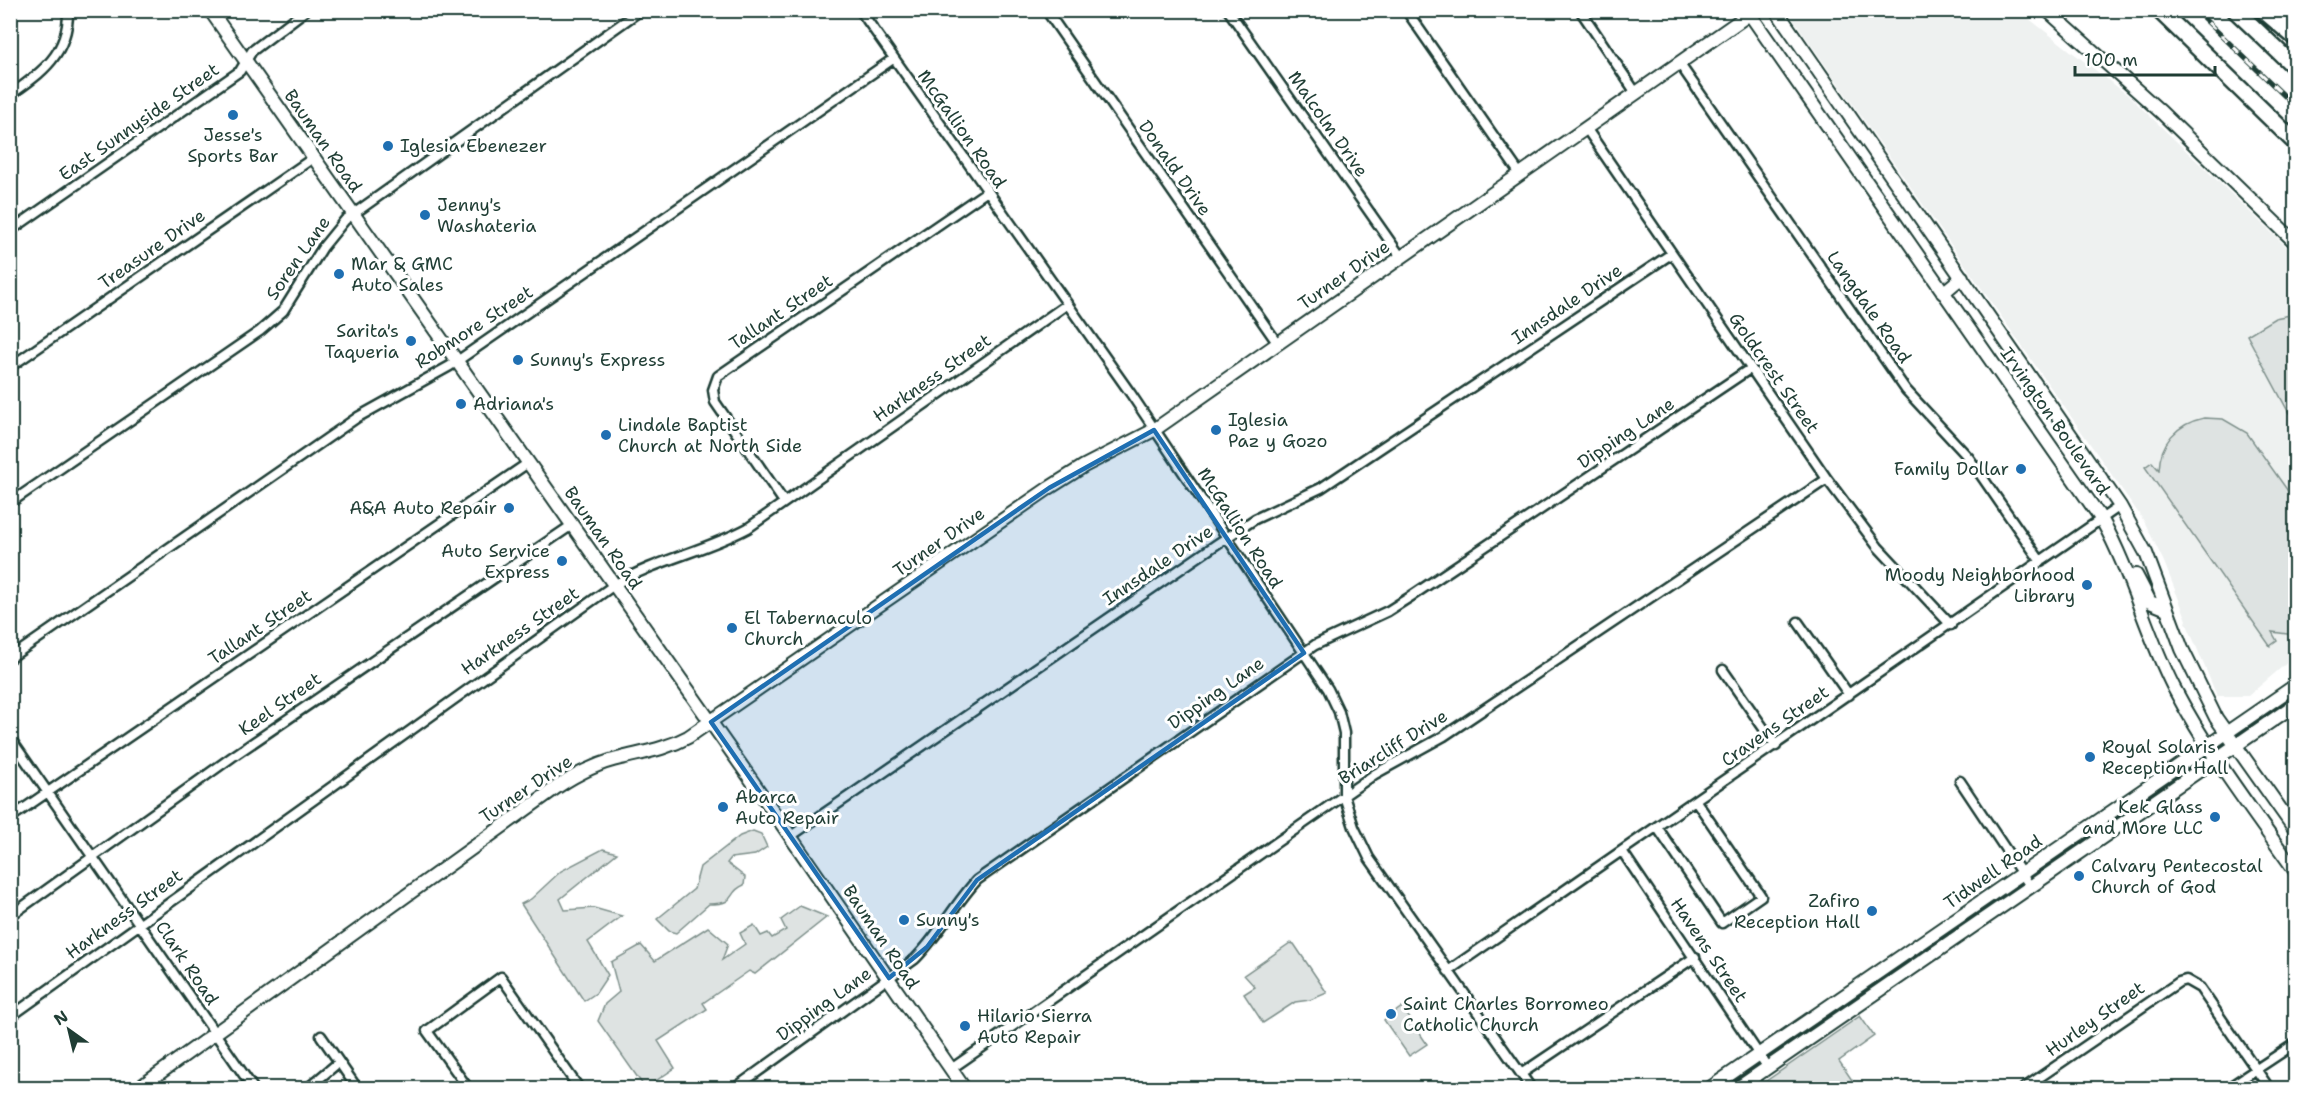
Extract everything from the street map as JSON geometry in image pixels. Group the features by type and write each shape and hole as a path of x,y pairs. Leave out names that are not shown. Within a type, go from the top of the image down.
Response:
{"highway":[{"path":"2159,10 2295,143"},
{"path":"2235,10 2295,68"},
{"path":"2263,10 2295,38"}],"main road":[{"name":"Bauman Road","path":"210,10 791,836 964,1089"},
{"name":"Irvington Boulevard","path":"1776,10 2120,506 2146,553 2196,682 2226,734 2295,831"},
{"path":"2047,10 2161,112 2295,243"},
{"path":"2278,10 2295,27"},
{"name":"Turner Drive","path":"139,1089 572,777 620,758 670,746 711,722 1049,488 1154,429 1750,12"},
{"name":"Irvington Boulevard","path":"1750,12 2102,520 2120,552 2174,688 2217,759 2295,872"},
{"path":"1845,150 1864,138"},
{"path":"1943,293 1962,277"},
{"path":"2023,406 2041,392"},
{"path":"2120,552 2138,577 2150,602 2167,609"},
{"path":"2274,700 2295,678"},
{"name":"Tidwell Road","path":"1710,1089 2295,685"},
{"name":"Tidwell Road","path":"1738,1089 2030,886 2295,706"},
{"path":"2108,815 2116,828"},
{"path":"1882,971 1890,983"}],"street":[{"path":"10,95 41,74 55,59 68,24 68,10"},
{"name":"East Sunnyside Street","path":"10,231 218,88 240,71 252,51 306,10"},
{"name":"Soren Lane","path":"10,503 260,331 283,311 333,232 352,214 641,10"},
{"name":"McGallion Road","path":"860,10 1154,429 1304,653 1339,712 1344,733 1344,796 1354,826 1369,858 1531,1089"},
{"name":"Donald Drive","path":"1046,10 1278,344"},
{"name":"Malcolm Drive","path":"1228,10 1401,257"},
{"path":"1406,10 1520,174"},
{"path":"1580,10 1636,93"},
{"name":"Robmore Street","path":"10,658 358,417 456,362 893,59"},
{"name":"Langdale Road","path":"1680,63 1906,390 1969,458 2042,562"},
{"name":"Goldcrest Street","path":"1586,128 1827,479 1878,547 1950,625"},
{"name":"Treasure Drive","path":"10,367 313,158"},
{"name":"Tallant Street","path":"784,502 715,402 713,390 718,376 986,192"},
{"name":"Innsdale Drive","path":"791,836 1228,537 1256,519 1321,488 1671,254"},
{"name":"Harkness Street","path":"10,1017 614,585 651,566 730,538 1066,304"},
{"name":"Dipping Lane","path":"735,1089 889,978 927,947 961,897 977,880 1304,653 1410,597 1751,368"},
{"name":"Tallant Street","path":"10,818 528,463"},
{"name":"Briarcliff Drive","path":"951,1069 1395,761 1444,736 1827,479"},
{"name":"Cravens Street","path":"1448,971 2120,506"},
{"name":"Keel Street","path":"10,916 93,855 572,525"},
{"path":"1798,622 1849,695"},
{"path":"1723,670 1776,746"},
{"name":"Clark Road","path":"10,738 253,1089"},
{"path":"1960,781 2030,886"},
{"path":"1657,827 1722,923 1761,896 1696,801"},
{"name":"Havens Street","path":"1622,851 1768,1068"},
{"path":"1521,1074 1695,957"},
{"path":"468,1089 427,1031 501,977 579,1089"},
{"name":"Hurley Street","path":"2024,1089 2179,982 2187,980 2200,988 2256,1070"},
{"path":"321,1036 357,1089"},
{"path":"2228,1089 2295,1043"},
{"path":"308,1089 339,1062"},
{"path":"2256,1070 2269,1089"}],"highlighted area":[{"path":"1154,430 1304,653 977,880 927,947 889,978 711,722 1049,488"}],"shaded area":[{"path":"1790,10 2019,11 2129,96 2295,255 2295,656 2248,696 2217,696 2164,562 2144,521 1789,13"},
{"path":"2296,314 2295,414 2289,413 2247,335 2275,318"},
{"path":"2204,418 2223,419 2247,433 2295,501 2295,635 2272,632 2277,641 2270,646 2145,467 2152,462 2159,470 2163,451 2171,436 2185,425"},
{"path":"753,831 761,834 767,847 755,855 731,858 727,863 745,877 744,885 738,888 728,900 718,904 709,904 676,933 669,931 657,919 694,889 700,867 740,836"},
{"path":"603,849 617,853 560,899 565,910 594,908 622,916 588,942 608,975 596,993 584,1001 521,904 531,899 561,871"},
{"path":"800,906 827,917 755,974 749,971 703,1003 707,1009 658,1041 675,1068 645,1088 598,1021 605,1004 619,992 611,962 641,945 655,961 708,927 728,944 722,960 745,944 740,933 754,925 761,936 768,933 772,938 786,930 781,920"},
{"path":"1290,943 1294,944 1327,993 1310,1000 1295,1002 1263,1023 1244,994 1255,987 1244,975"},
{"path":"1402,1007 1427,1044 1409,1056 1384,1020"},
{"path":"1860,1016 1874,1036 1839,1061 1856,1086 1852,1088 1756,1088"}],"railway":[{"path":"2195,10 2296,107"}],"place":[{"name":"Jesse's Sports Bar","path":"233,115"},
{"name":"Iglesia Ebenezer","path":"388,146"},
{"name":"Jenny's Washateria","path":"425,215"},
{"name":"Mar & GMC Auto Sales","path":"339,274"},
{"name":"Sarita's Taqueria","path":"411,341"},
{"name":"Sunny's Express","path":"518,360"},
{"name":"Adriana's","path":"461,404"},
{"name":"Iglesia Paz y Gozo","path":"1216,430"},
{"name":"Lindale Baptist Church at North Side","path":"606,435"},
{"name":"Family Dollar","path":"2021,469"},
{"name":"A&A Auto Repair","path":"509,508"},
{"name":"Auto Service Express","path":"562,561"},
{"name":"Moody Neighborhood Library","path":"2087,585"},
{"name":"El Tabernaculo Church","path":"732,628"},
{"name":"Royal Solaris Reception Hall","path":"2090,757"},
{"name":"Abarca Auto Repair","path":"723,807"},
{"name":"Kek Glass and More LLC","path":"2215,817"},
{"name":"Calvary Pentecostal Church of God","path":"2079,876"},
{"name":"Zafiro Reception Hall","path":"1872,911"},
{"name":"Sunny's","path":"904,920"},
{"name":"Saint Charles Borromeo Catholic Church","path":"1391,1014"},
{"name":"Hilario Sierra Auto Repair","path":"965,1026"}]}
